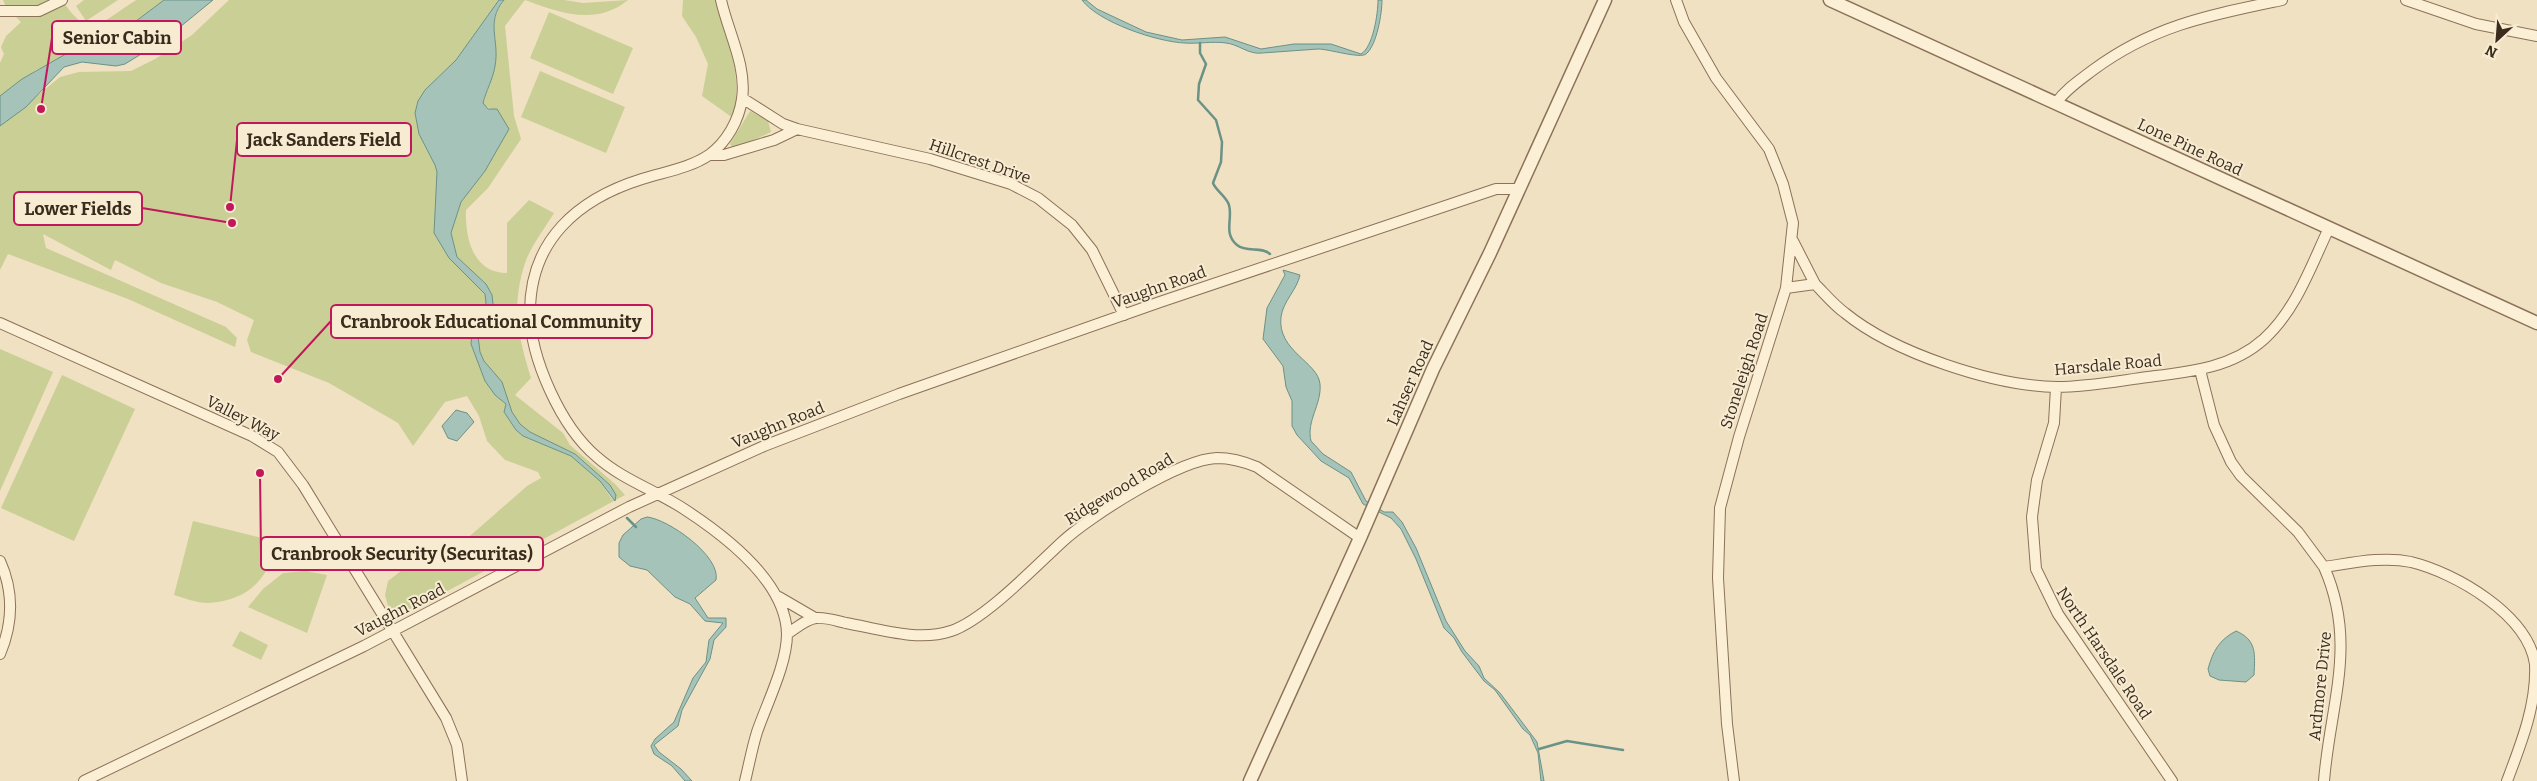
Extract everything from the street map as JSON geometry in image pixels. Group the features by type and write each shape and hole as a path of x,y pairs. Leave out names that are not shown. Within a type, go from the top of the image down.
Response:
{"street":[{"path":"0,11 39,11 62,0"},
{"path":"721,0 740,70 742,98 732,129 709,155 690,164 618,187 582,207 563,224 550,241 540,261 532,288 530,325 536,353 546,380 570,425 584,445 602,462 633,483 683,508 731,544 778,597 786,634 778,671 756,734 745,781"},
{"name":"Lahser Road","path":"1250,781 1360,538 1433,369 1606,0"},
{"name":"Stoneleigh Road","path":"1676,0 1684,22 1716,78 1769,149 1783,184 1793,223 1793,240 1786,288 1738,437 1720,508 1718,578 1727,724 1734,781"},
{"name":"Lone Pine Road","path":"1830,0 2537,323"},
{"path":"2056,104 2070,88 2107,60 2142,38 2179,24 2282,0"},
{"path":"2406,0 2476,24 2537,36"},
{"name":"Hillcrest Drive","path":"742,98 783,124 797,129 930,159 1011,184 1031,193 1063,216 1082,237 1099,263 1124,315"},
{"path":"709,155 724,155 774,140 797,129"},
{"name":"Vaughn Road","path":"84,781 105,776 392,632 629,507 812,426 1124,315 1496,189 1519,189"},
{"name":"Harsdale Road","path":"1793,240 1815,284 1855,320 1875,334 1917,354 1969,372 2056,386 2200,370 2229,361 2263,340 2278,324 2295,299 2329,228"},
{"path":"1786,288 1815,284"},
{"name":"Valley Way","path":"0,323 273,448 290,465 392,632 423,678 452,730 461,761 462,781"},
{"name":"Ardmore Drive","path":"2200,370 2214,425 2231,462 2240,476 2298,532 2324,567 2339,610 2342,646 2336,706 2324,781"},
{"name":"North Harsdale Road","path":"2056,386 2053,429 2037,480 2032,517 2036,570 2058,614 2172,781"},
{"name":"Ridgewood Road","path":"778,597 815,618 915,635 934,636 958,629 980,614 1023,579 1085,524 1166,476 1190,464 1208,459 1238,460 1258,468 1360,538"},
{"path":"2324,567 2372,560 2410,562 2448,576 2505,612 2520,630 2533,652 2536,694 2524,738 2507,781"},
{"path":"0,561 9,585 11,608 7,632 0,654"},
{"path":"786,634 815,618"}],"green space":[{"path":"3,0 62,0 78,19 91,25 105,21 137,0 164,0 107,43 93,49 78,50 36,70 0,96 0,63 4,54 1,47 6,36 21,22 6,7"},
{"path":"84,0 118,0 86,21 76,6"},
{"path":"229,0 499,0 456,60 425,90 418,101 419,134 437,172 434,233 449,258 485,294 486,303 477,321 471,344 485,381 495,395 506,404 504,412 516,430 523,436 571,456 600,481 613,501 610,485 575,454 530,432 520,424 512,412 502,382 484,361 480,352 478,336 493,304 492,295 486,284 457,257 451,233 461,202 485,171 509,129 492,109 484,106 483,103 495,65 494,25 499,9 504,0 525,0 505,26 514,116 521,139 488,188 466,210 467,232 473,252 479,260 486,267 507,273 507,223 529,200 554,213 538,237 525,263 518,293 518,321 531,378 515,395 563,433 570,445 625,495 403,615 388,606 385,595 388,581 419,557 455,549 527,486 541,478 538,472 505,460 487,441 479,416 467,396 445,402 413,446 398,423 329,383 251,352 247,340 254,320 217,302 161,283 115,260 111,270 43,234 46,248 226,327 237,338 235,347 128,299 8,254 0,270 0,126 60,77 79,72 131,71 155,59 192,35"},
{"path":"525,0 564,0 583,3 628,0 604,13 578,15 564,13"},
{"path":"683,0 716,0 733,58 737,87 733,118 702,96 708,64 696,37 682,16"},
{"path":"549,12 633,48 613,94 530,58"},
{"path":"540,71 625,107 606,153 521,117"},
{"path":"750,111 768,121 771,132 745,144 732,147 730,144"},
{"path":"0,349 53,372 0,491"},
{"path":"62,375 135,409 74,541 1,508"},
{"path":"193,521 279,542 268,567 254,586 235,598 208,603 174,595"},
{"path":"306,571 327,575 307,633 248,607 263,589 283,573"},
{"path":"240,631 268,645 261,660 232,646"}],"water":[{"path":"164,0 213,0 164,40 125,64 116,66 82,62 64,67 26,107 0,126 0,96 22,79 71,51 93,49 107,43"},
{"path":"499,0 504,0 495,16 495,66 483,103 488,109 497,109 509,129 485,171 461,202 451,233 457,257 486,284 492,295 493,304 478,336 480,352 484,361 502,382 512,412 520,424 530,432 575,454 610,485 616,495 615,501 600,481 571,456 523,436 516,430 504,412 506,404 495,395 485,381 471,344 472,334 486,303 485,294 449,258 434,233 437,172 419,134 415,113 418,101 425,90 456,60"},
{"path":"1082,0 1086,0 1097,9 1146,32 1182,40 1225,37 1261,49 1294,44 1331,44 1361,54 1372,38 1378,0 1382,0 1380,20 1373,44 1366,54 1358,55 1318,49 1257,53 1226,43 1173,42 1144,35 1114,23 1101,16"},
{"path":"1283,270 1300,275 1282,311 1281,329 1291,347 1318,376 1320,384 1319,399 1312,419 1311,441 1323,454 1351,472 1366,501 1384,512 1393,512 1402,522 1416,548 1446,621 1465,651 1479,666 1484,678 1500,693 1537,742 1544,781 1541,781 1538,753 1530,735 1523,729 1495,690 1484,681 1454,638 1444,628 1416,559 1401,529 1391,518 1363,504 1349,478 1321,461 1297,435 1292,426 1292,401 1286,387 1283,366 1263,339 1267,308 1285,275"},
{"path":"456,410 467,413 474,422 457,441 448,438 442,426"},
{"path":"647,517 656,519 679,531 702,550 710,560 715,570 716,580 695,598 708,618 726,618 726,627 714,640 710,659 682,710 678,726 654,745 659,752 681,769 692,781 685,781 672,766 654,754 651,746 655,739 674,722 693,678 706,662 709,640 723,623 705,621 690,604 675,597 647,570 630,566 619,557 619,543 623,535 641,519"},
{"path":"2236,631 2251,643 2255,661 2254,675 2246,682 2219,680 2210,676 2208,669 2212,657 2225,638"}],"waterway":[{"path":"1200,43 1200,53 1206,64 1199,84 1198,100 1216,120 1222,142 1221,162 1213,183 1229,205 1230,236 1237,245 1245,249 1262,250 1270,254"},
{"path":"627,518 636,527"},
{"path":"1539,749 1567,741 1623,750"}],"place":[{"name":"Senior Cabin","path":"41,109"},
{"name":"Jack Sanders Field","path":"230,207"},
{"name":"Lower Fields","path":"232,223"},
{"name":"Cranbrook Educational Community","path":"278,379"},
{"name":"Cranbrook Security (Securitas)","path":"260,473"}]}
